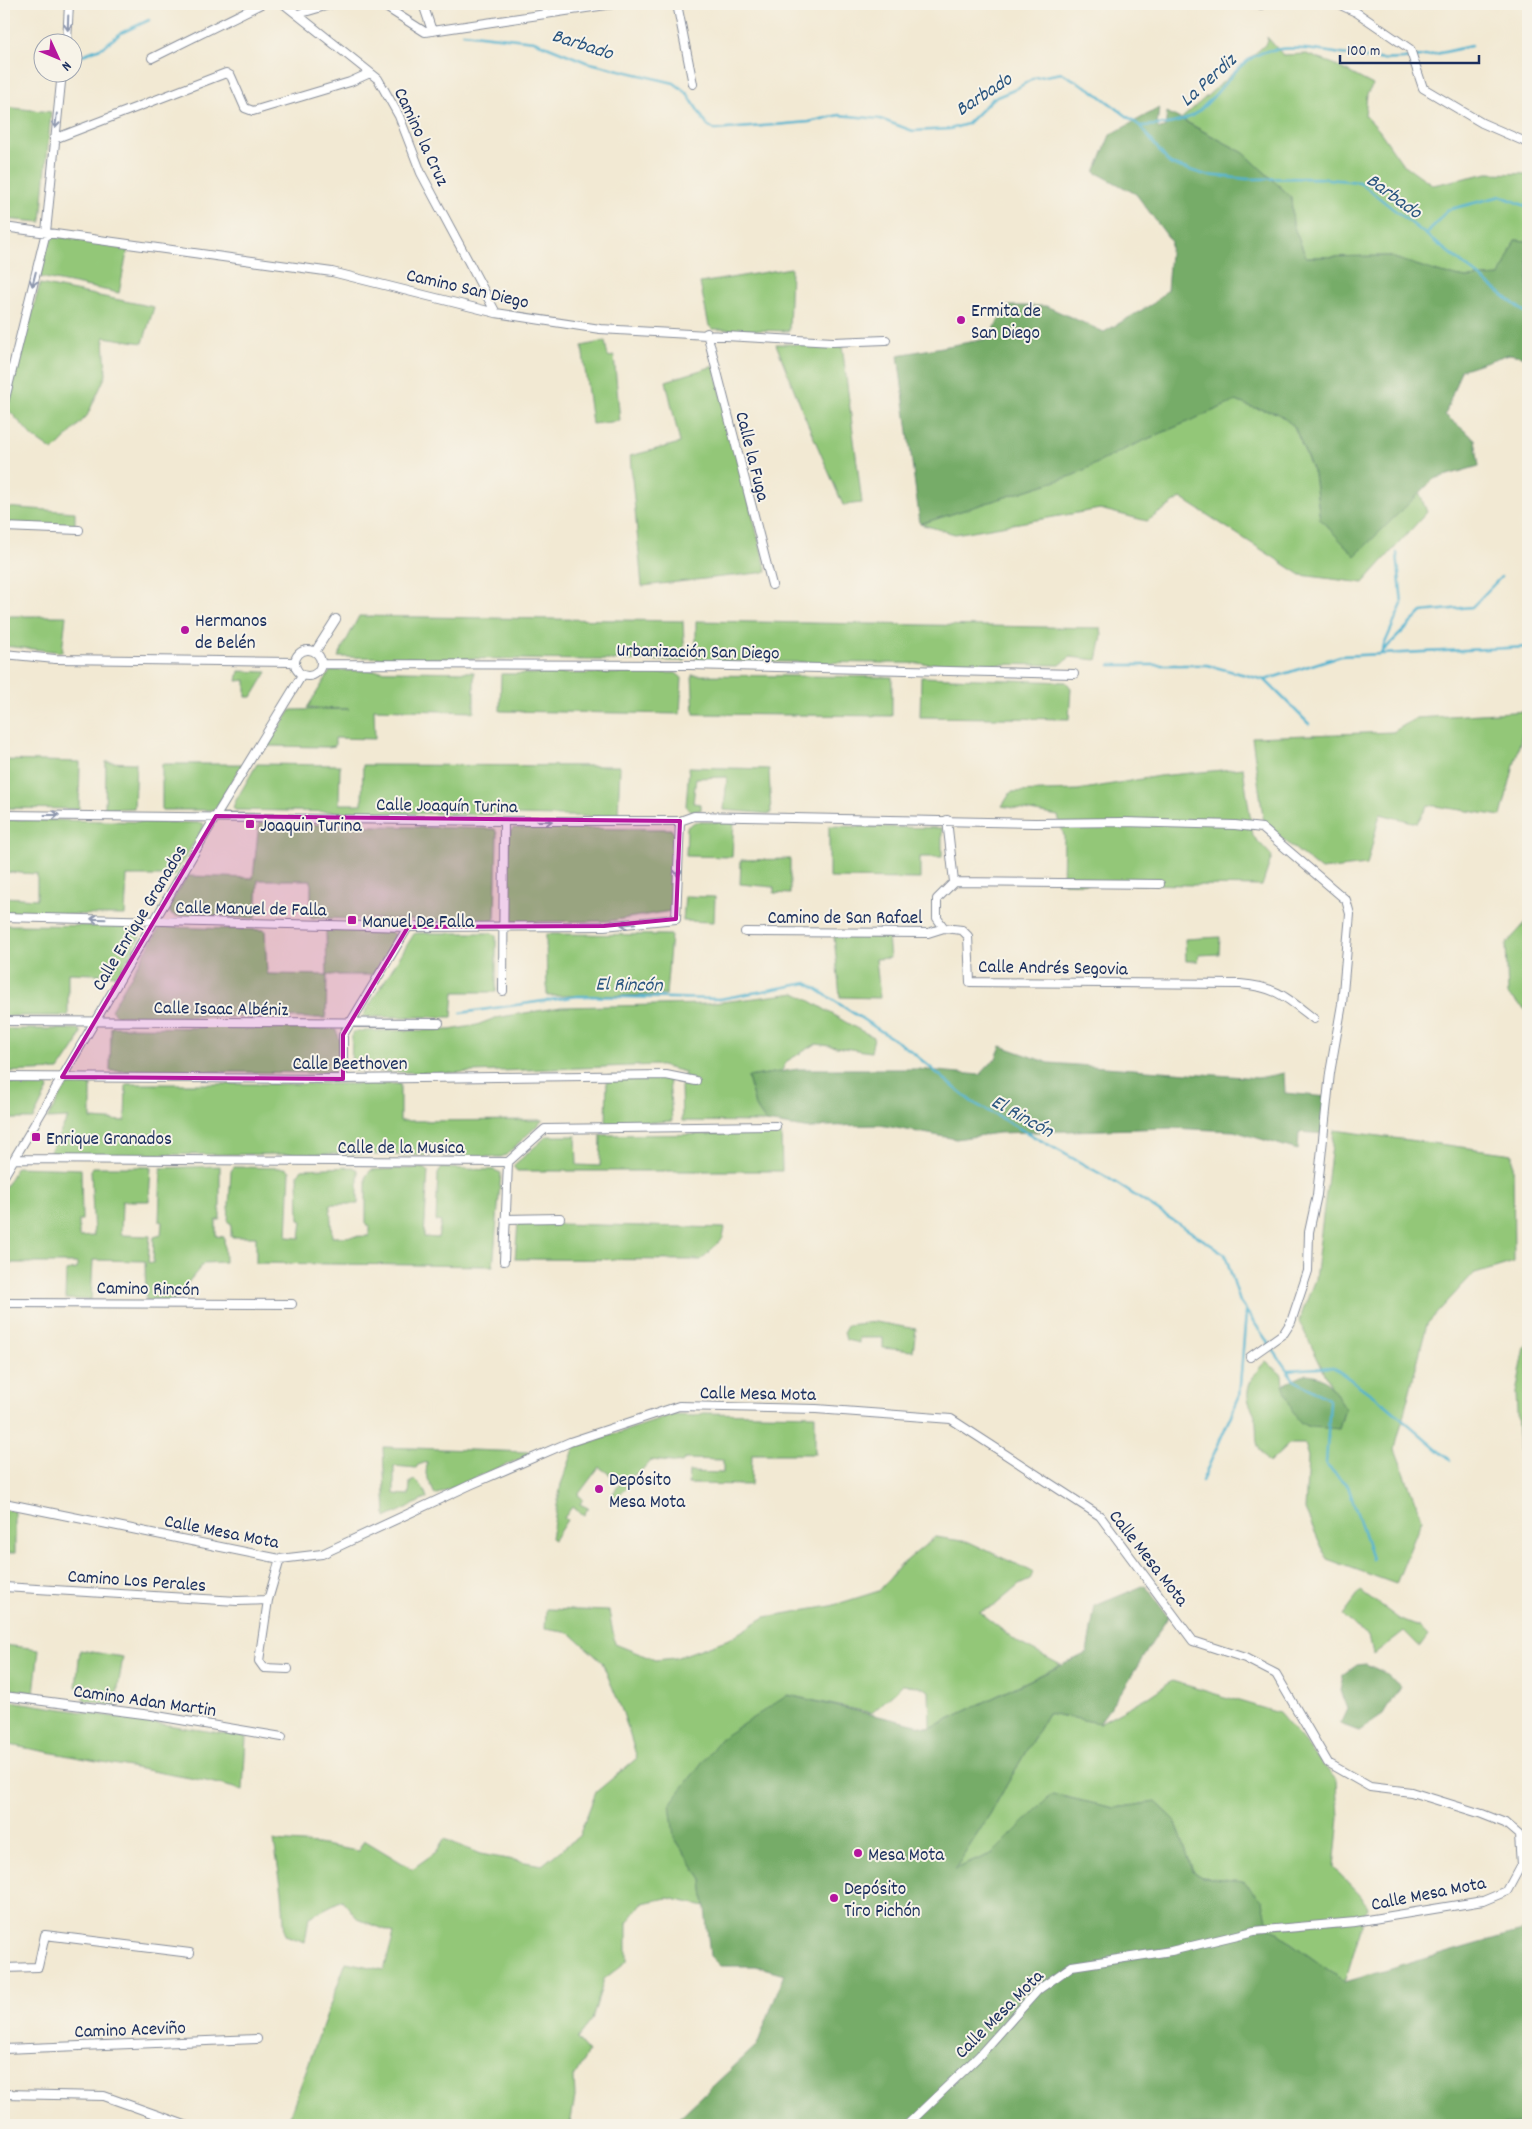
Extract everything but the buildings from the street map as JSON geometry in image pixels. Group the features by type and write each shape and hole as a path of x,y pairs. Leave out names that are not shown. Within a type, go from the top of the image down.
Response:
{"street":[{"path":"68,32 69,4"},
{"path":"152,58 261,4"},
{"name":"Camino la Cruz","path":"284,4 378,80 399,116 421,173 496,314"},
{"path":"298,14 332,4"},
{"path":"381,4 426,32 613,4"},
{"path":"423,4 432,31"},
{"path":"677,4 693,84"},
{"path":"1338,4 1356,12 1410,49 1423,88 1482,123 1528,143"},
{"path":"54,139 226,73 231,76 245,108 253,111 350,82 370,73"},
{"path":"4,404 46,232 61,82"},
{"name":"Camino San Diego","path":"4,228 46,232 332,272 496,314 600,329 707,333 833,342 886,340"},
{"name":"Calle la Fuga","path":"707,333 772,585"},
{"path":"4,527 79,530"},
{"path":"316,652 336,619"},
{"path":"294,662 302,651 316,652"},
{"path":"294,662 296,670 302,675 315,675 322,664 316,652"},
{"path":"4,654 54,659 294,662"},
{"name":"Urbanización San Diego","path":"322,664 689,665 1074,674"},
{"name":"Calle Enrique Granados","path":"4,1176 216,816 302,675"},
{"name":"Calle Joaquín Turina","path":"4,815 216,816 504,821 680,821 694,816 1235,825 1262,828 1346,900 1350,914 1342,1004 1330,1073 1317,1195 1309,1232 1308,1271 1299,1301 1284,1333 1250,1357"},
{"path":"947,820 954,882"},
{"path":"503,991 504,821"},
{"name":"Calle Manuel de Falla","path":"4,917 408,927 604,926 676,919 680,821"},
{"path":"944,928 938,918 937,899 954,882 1160,884"},
{"path":"343,1079 343,1035 408,927"},
{"name":"Camino de San Rafael","path":"745,932 928,933 944,928"},
{"name":"Calle Andrés Segovia","path":"944,928 962,930 968,936 970,982 1240,984 1262,986 1282,994 1314,1019"},
{"name":"Calle Isaac Albéniz","path":"4,1021 439,1023"},
{"name":"Calle Beethoven","path":"4,1077 343,1079 666,1075 696,1081"},
{"path":"504,1261 508,1162 545,1129 776,1126"},
{"name":"Calle de la Musica","path":"14,1159 508,1162"},
{"path":"505,1220 560,1218"},
{"name":"Camino Rincón","path":"4,1302 292,1304"},
{"name":"Calle Mesa Mota","path":"4,1504 280,1559 322,1554 470,1484 570,1442 679,1406 816,1409 951,1419 1100,1516 1193,1641 1245,1658 1276,1674 1328,1763 1370,1787 1411,1792 1482,1814 1505,1823 1519,1836 1521,1865 1508,1891 1483,1901 1355,1922 1254,1931 1170,1951 1072,1966 1038,1990 979,2056 907,2125"},
{"path":"280,1559 268,1600 259,1661 264,1668 288,1669"},
{"name":"Camino Los Perales","path":"4,1587 237,1601 268,1600"},
{"name":"Camino Adan Martin","path":"4,1696 152,1715 282,1737"},
{"path":"4,1968 38,1967 45,1935 190,1953"},
{"name":"Camino Aceviño","path":"4,2049 257,2039"},
{"path":"4,2094 104,2096 185,2125"}],"highlighted area":[{"path":"216,816 680,821 676,919 604,926 408,927 343,1035 343,1079 62,1077"}],"green space":[{"path":"1267,37 1283,55 1306,54 1331,63 1373,85 1367,94 1365,115 1379,130 1402,163 1433,185 1488,173 1528,174 1528,241 1515,240 1501,276 1466,278 1441,273 1388,256 1306,257 1293,225 1291,197 1244,153 1181,119 1268,42"},
{"path":"4,107 51,112 41,222 4,219"},
{"path":"1159,108 1157,126 1159,129 1165,128 1167,112 1244,153 1291,197 1293,225 1306,257 1388,256 1441,273 1466,278 1500,276 1515,240 1528,241 1528,357 1509,354 1461,370 1445,415 1475,439 1479,466 1434,479 1355,556 1320,519 1314,474 1294,426 1277,413 1251,407 1236,401 1129,447 1072,476 920,524 898,355 998,337 994,329 1004,309 1009,306 1046,306 1104,332 1154,303 1167,290 1171,241 1136,194 1095,172 1110,135"},
{"path":"48,235 128,248 119,293 40,277"},
{"path":"791,268 789,331 713,329 709,326 700,283"},
{"path":"40,284 154,307 143,343 104,337 106,375 87,416 53,451 33,437 6,407"},
{"path":"605,341 608,357 614,356 620,421 592,424 582,346"},
{"path":"776,344 842,345 862,503 843,505"},
{"path":"714,366 767,572 642,586 630,456 680,443 666,381"},
{"path":"1236,401 1251,407 1277,413 1294,426 1314,474 1320,519 1355,555 1419,492 1427,512 1363,583 1301,575 1181,498 1147,521 1100,509 955,534 920,524 1072,476 1129,447"},
{"path":"4,507 75,512 75,528 4,525"},
{"path":"4,616 66,616 62,652 4,646"},
{"path":"359,616 683,621 685,661 338,657"},
{"path":"696,621 1101,628 1102,636 1097,660 1070,657 1060,665 700,661 696,659"},
{"path":"331,670 474,672 474,712 374,709 375,739 335,738 335,746 328,747 267,746 291,710 349,709 307,708"},
{"path":"239,671 267,672 252,697 246,697 246,680 237,681"},
{"path":"676,673 682,678 680,714 500,711 501,674"},
{"path":"692,675 892,677 892,716 694,714"},
{"path":"921,677 1066,682 1071,688 1069,719 920,717"},
{"path":"1528,711 1501,816 1428,805 1417,823 1380,814 1367,865 1321,870 1264,824 1252,737 1393,732 1416,718"},
{"path":"4,760 80,762 79,809 4,808"},
{"path":"106,762 136,763 134,808 105,809"},
{"path":"162,764 242,764 217,807 212,810 162,810"},
{"path":"257,764 340,765 339,804 362,804 363,765 620,766 618,817 235,810 233,808 235,802"},
{"path":"689,767 769,769 771,814 724,810 727,777 696,778 693,803 701,804 701,810 691,811 686,806"},
{"path":"1243,768 1253,836 1272,856 1262,886 1063,883 1064,836 1058,816 1002,806 1011,792 1078,790 1159,776"},
{"path":"4,819 203,823 204,826 174,876 127,876 125,915 16,914 4,913 4,897 37,899 37,874 4,872"},
{"path":"695,822 734,822 732,857 686,856 687,827"},
{"path":"259,823 495,829 497,834 495,918 493,921 311,918 311,880 258,880 256,918 175,916 170,913 169,906 188,876 253,878"},
{"path":"829,826 942,828 942,857 920,857 920,879 829,878"},
{"path":"513,828 671,829 674,834 671,911 609,921 514,922 506,911 509,835"},
{"path":"790,859 790,894 774,893 774,887 740,884 741,860"},
{"path":"685,896 715,897 714,922 683,921"},
{"path":"1528,920 1528,1012 1508,995 1506,944"},
{"path":"4,925 135,926 139,931 140,937 118,975 68,973 68,1016 4,1016"},
{"path":"163,927 265,930 267,974 327,975 326,1018 117,1016 111,1010 159,929"},
{"path":"326,930 389,931 395,935 395,941 372,975 327,975"},
{"path":"491,933 496,935 496,992 454,992 452,1017 362,1017 414,934"},
{"path":"546,934 671,935 666,995 547,996"},
{"path":"834,937 888,937 890,958 876,959 880,998 840,997"},
{"path":"1220,937 1219,954 1199,955 1198,961 1186,961 1185,939"},
{"path":"796,993 874,1037 871,1052 816,1044 787,1061 781,1072 748,1077 755,1106 766,1122 682,1121 681,1087 685,1072 657,1065 447,1073 352,1071 351,1069 352,1033 358,1031 450,1030 477,1025 495,1018 561,1007 706,1004"},
{"path":"111,1027 335,1029 340,1044 341,1057 337,1072 330,1073 110,1071"},
{"path":"4,1029 78,1029 81,1032 77,1043 59,1070 4,1072"},
{"path":"1001,1046 1049,1063 1258,1078 1284,1073 1285,1093 1328,1097 1324,1134 1299,1132 1298,1150 1234,1131 1171,1128 998,1133 956,1139 880,1125 825,1126 811,1129 766,1122 755,1106 748,1077 798,1069 917,1069 980,1075 996,1058"},
{"path":"607,1076 669,1078 672,1121 606,1125"},
{"path":"4,1083 42,1083 49,1087 33,1119 4,1119"},
{"path":"72,1084 91,1085 91,1119 125,1121 126,1084 400,1084 400,1121 543,1120 506,1155 501,1157 339,1154 48,1155 68,1118 47,1119 66,1087"},
{"path":"1334,1130 1513,1154 1514,1262 1472,1275 1427,1324 1395,1449 1422,1519 1396,1584 1327,1559 1305,1510 1308,1457 1304,1444 1289,1444 1269,1463 1258,1445 1255,1416 1248,1396 1252,1379 1266,1361 1282,1375 1283,1385 1300,1422 1309,1427 1321,1426 1339,1429 1345,1408 1334,1392 1299,1321 1315,1279"},
{"path":"781,1134 782,1171 517,1171 513,1166 547,1136 576,1136 577,1165 600,1166 601,1135"},
{"path":"220,1166 220,1220 216,1220 216,1236 224,1237 225,1262 204,1263 173,1301 146,1301 145,1261 93,1260 91,1300 65,1299 66,1271 77,1269 77,1263 4,1263 4,1189 17,1167 81,1169 82,1220 79,1220 79,1237 94,1236 92,1167 151,1167 149,1201 122,1201 121,1235 150,1236 148,1262 153,1263 154,1237 161,1235 162,1222 159,1221 161,1168"},
{"path":"234,1167 285,1168 290,1171 287,1237 300,1238 302,1221 299,1220 298,1173 302,1169 353,1167 358,1170 358,1204 330,1204 332,1237 369,1236 369,1225 366,1225 366,1176 371,1170 424,1168 428,1171 424,1237 438,1238 441,1222 436,1221 438,1173 441,1168 494,1170 501,1173 493,1266 256,1263 256,1237 231,1237 231,1223 228,1222 231,1171"},
{"path":"518,1223 725,1228 723,1238 701,1260 515,1259"},
{"path":"875,1322 916,1329 913,1351 883,1348 883,1338 859,1338 859,1343 846,1340 844,1332 847,1325"},
{"path":"1528,1343 1528,1462 1519,1449 1516,1393 1525,1347"},
{"path":"1306,1374 1325,1380 1345,1408 1339,1429 1307,1426 1302,1424 1295,1415 1283,1385"},
{"path":"704,1413 815,1415 815,1454 752,1454 751,1485 688,1484 689,1472 723,1473 723,1460 685,1459 682,1463 651,1460 640,1472 627,1478 626,1484 628,1486 614,1500 611,1496 621,1482 599,1467 578,1495 583,1499 580,1504 588,1508 584,1515 572,1507 564,1518 567,1520 554,1540 551,1538 561,1484 575,1447 674,1415 695,1416"},
{"path":"383,1447 528,1452 529,1455 435,1495 426,1474 427,1462 418,1465 416,1468 394,1466 394,1494 409,1495 410,1482 415,1480 424,1489 427,1498 386,1518"},
{"path":"4,1509 15,1511 15,1553 4,1553"},
{"path":"935,1537 969,1542 1033,1572 1030,1580 1019,1585 993,1607 979,1612 1019,1643 1061,1665 930,1728 929,1691 919,1686 902,1685 872,1713 788,1695 674,1837 702,1880 705,1906 668,1898 642,1903 627,1923 627,1961 604,1979 592,2020 577,2039 588,2052 574,2077 575,2097 570,2125 286,2125 346,1962 384,1970 394,1933 358,1919 342,1900 309,1917 305,1942 285,1935 282,1892 274,1841 318,1844 358,1851 364,1840 412,1869 436,1852 444,1839 480,1854 542,1865 579,1836 596,1792 637,1758 623,1713 602,1662 570,1633 545,1629 546,1609 609,1611 615,1644 655,1660 675,1658 729,1639 765,1617 831,1606 879,1591 900,1566"},
{"path":"1145,1585 1168,1617 1124,1688 1099,1723 1048,1713 990,1814 955,1869 993,1853 1052,1794 1114,1808 1156,1802 1175,1820 1193,1871 1202,1877 1243,1881 1263,1902 1269,1927 1345,1982 1528,1929 1528,2125 671,2125 757,2045 784,1974 756,1966 720,1966 710,1956 702,1880 674,1837 670,1804 720,1739 788,1695 930,1728 1087,1653 1095,1606"},
{"path":"1361,1591 1399,1619 1419,1627 1428,1636 1420,1647 1404,1631 1373,1655 1369,1636 1356,1628 1343,1615"},
{"path":"4,1645 39,1649 34,1693 4,1688"},
{"path":"80,1650 123,1657 115,1706 83,1700 84,1689 76,1687"},
{"path":"1366,1664 1385,1673 1400,1686 1383,1715 1359,1731 1340,1724 1347,1709 1340,1691 1343,1675 1357,1665"},
{"path":"1172,1681 1279,1713 1337,1781 1339,1818 1334,1868 1361,1896 1367,1907 1345,1982 1269,1927 1243,1881 1202,1877 1193,1871 1175,1820 1156,1802 1114,1808 1052,1794 993,1853 955,1869 990,1814 1048,1713 1099,1723 1148,1697"},
{"path":"4,1700 246,1737 243,1790 206,1781 4,1744"}],"waterway":[{"name":"Barbado","path":"82,55 103,47 121,33 149,20"},
{"name":"Barbado","path":"463,33 534,41 586,62 674,83 687,93 707,125 715,130 809,122 839,115 880,119 913,131 950,129 967,124 992,99 1014,90 1034,78 1062,73 1092,90 1140,126 1170,164 1206,175 1247,179 1318,178 1359,182 1528,315"},
{"name":"La Perdiz","path":"1141,126 1170,124 1190,117 1205,106 1246,62 1267,51 1293,48 1307,49 1389,60 1424,56 1471,46"},
{"path":"1427,234 1447,210 1501,196 1528,207"},
{"path":"1382,650 1402,604 1397,553"},
{"path":"1380,654 1422,612 1472,607 1501,577"},
{"path":"1110,665 1207,665 1265,680 1340,656 1528,647"},
{"path":"1265,680 1309,724"},
{"name":"El Rincón","path":"461,1013 578,996 720,999 807,983 907,1048 972,1102 1108,1178 1225,1254 1240,1302 1294,1380 1330,1400 1326,1465 1348,1486 1372,1559"},
{"path":"1202,1481 1239,1397 1246,1313"},
{"path":"1287,1370 1333,1367 1386,1405 1450,1460"}],"place":[{"name":"Ermita de San Diego","path":"961,320"},
{"name":"Hermanos de Belén","path":"185,630"},
{"name":"Joaquin Turina","path":"250,824"},
{"name":"Manuel De Falla","path":"352,920"},
{"name":"Enrique Granados","path":"36,1137"},
{"name":"Depósito Mesa Mota","path":"599,1489"},
{"name":"Mesa Mota","path":"858,1853"},
{"name":"Depósito Tiro Pichón","path":"834,1898"}]}
